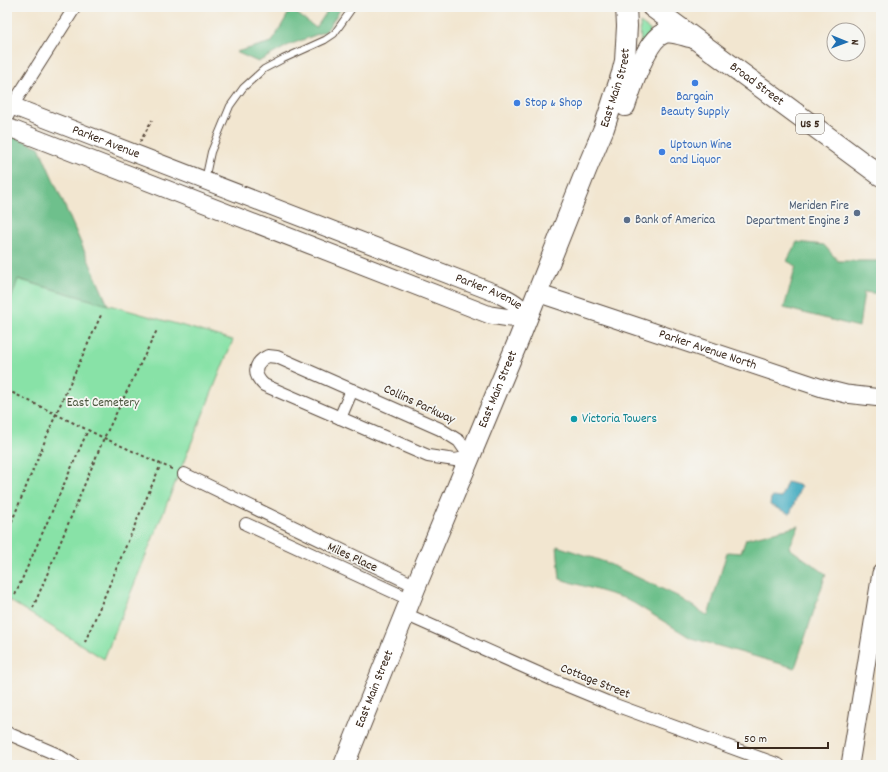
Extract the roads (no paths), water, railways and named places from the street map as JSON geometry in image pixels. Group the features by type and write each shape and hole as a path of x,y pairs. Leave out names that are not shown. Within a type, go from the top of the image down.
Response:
{"main road":[{"name":"East Main Street","path":"344,765 604,128 625,61 627,26 626,7"},
{"name":"Broad Street","path":"652,7 881,176"},
{"path":"604,128 618,120 641,64 649,47 655,39 664,33 673,33 693,38"}],"street":[{"path":"9,109 75,7"},
{"name":"Parker Avenue","path":"9,109 205,181 498,294 515,302 528,316"},
{"name":"Parker Avenue","path":"7,127 490,315 510,318 528,316"},
{"path":"198,201 205,181"},
{"name":"Parker Avenue North","path":"537,293 822,388 846,394 881,398"},
{"name":"Collins Parkway","path":"268,356 277,356 440,429 459,441 470,457 454,460 428,456 264,385 258,379 256,373 257,366 261,359 268,356"},
{"path":"340,418 352,390"},
{"name":"Miles Place","path":"184,474 288,524 411,600"},
{"name":"Miles Place","path":"246,524 411,600"},
{"path":"282,540 288,524"},
{"path":"850,765 880,592 881,573"},
{"name":"Cottage Street","path":"411,600 556,682 779,765"},
{"path":"7,733 56,754 74,765"}],"lane":[{"path":"205,181 210,152 230,106 243,88 264,69 325,40 334,34 353,7"}],"water":[{"path":"787,482 801,486 790,514 770,505 771,498 781,497"}],"place":[{"name":"Bargain Beauty Supply","path":"695,83"},
{"name":"Stop & Shop","path":"517,103"},
{"name":"Uptown Wine and Liquor","path":"662,152"},
{"name":"Meriden Fire Department Engine 3","path":"857,213"},
{"name":"Bank of America","path":"627,220"},
{"name":"Victoria Towers","path":"574,419"}],"park label":[{"name":"East Cemetery","path":"103,403"}]}
